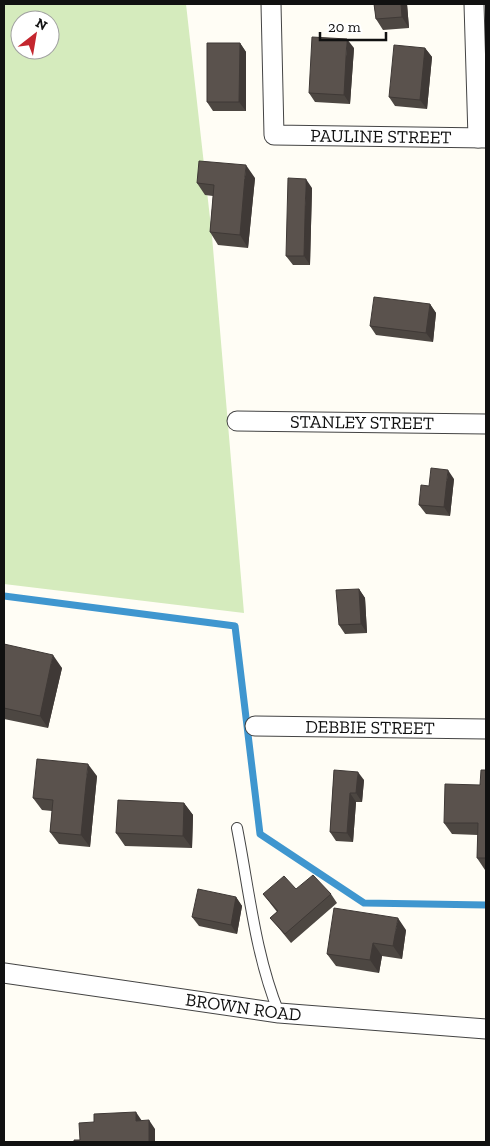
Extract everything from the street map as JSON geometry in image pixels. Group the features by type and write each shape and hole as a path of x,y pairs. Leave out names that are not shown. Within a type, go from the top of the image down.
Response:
{"street":[{"name":"PAULINE STREET","path":"271,4 274,136 482,138"},
{"path":"474,4 482,138"},
{"name":"STANLEY STREET","path":"237,421 486,424"},
{"name":"DEBBIE STREET","path":"255,726 486,729"},
{"name":"BROWN ROAD","path":"4,974 278,1013 486,1030"}],"lane":[{"path":"237,828 266,982 278,1013"}],"green space":[{"path":"4,4 186,4 212,236 244,613 4,584"}],"building":[{"path":"374,4 401,4 402,17 376,19"},
{"path":"312,37 347,39 344,95 309,93"},
{"path":"207,43 240,43 239,102 207,102"},
{"path":"394,45 425,48 420,100 389,97"},
{"path":"199,161 246,165 240,235 210,232 214,185 197,183"},
{"path":"288,178 306,179 304,256 286,256"},
{"path":"374,297 430,304 426,333 370,326"},
{"path":"431,468 448,470 444,507 419,505 421,485 429,486"},
{"path":"359,589 361,624 339,625 336,590"},
{"path":"4,644 53,655 40,716 4,708"},
{"path":"37,759 88,764 81,835 50,832 53,800 33,798"},
{"path":"334,770 358,772 356,793 350,793 347,833 330,832"},
{"path":"481,770 486,770 486,858 477,858 478,823 444,823 445,784 480,785"},
{"path":"118,800 184,803 183,836 116,833"},
{"path":"313,875 331,894 285,934 270,918 278,911 263,894 284,876 296,889"},
{"path":"198,889 236,897 231,925 192,917"},
{"path":"334,908 398,918 393,946 373,943 370,960 327,954"},
{"path":"136,1112 136,1121 149,1120 149,1142 74,1142 74,1140 80,1140 79,1123 94,1122 94,1114"}],"waterway":[{"path":"4,596 235,626 260,834 364,903 486,905"}]}
